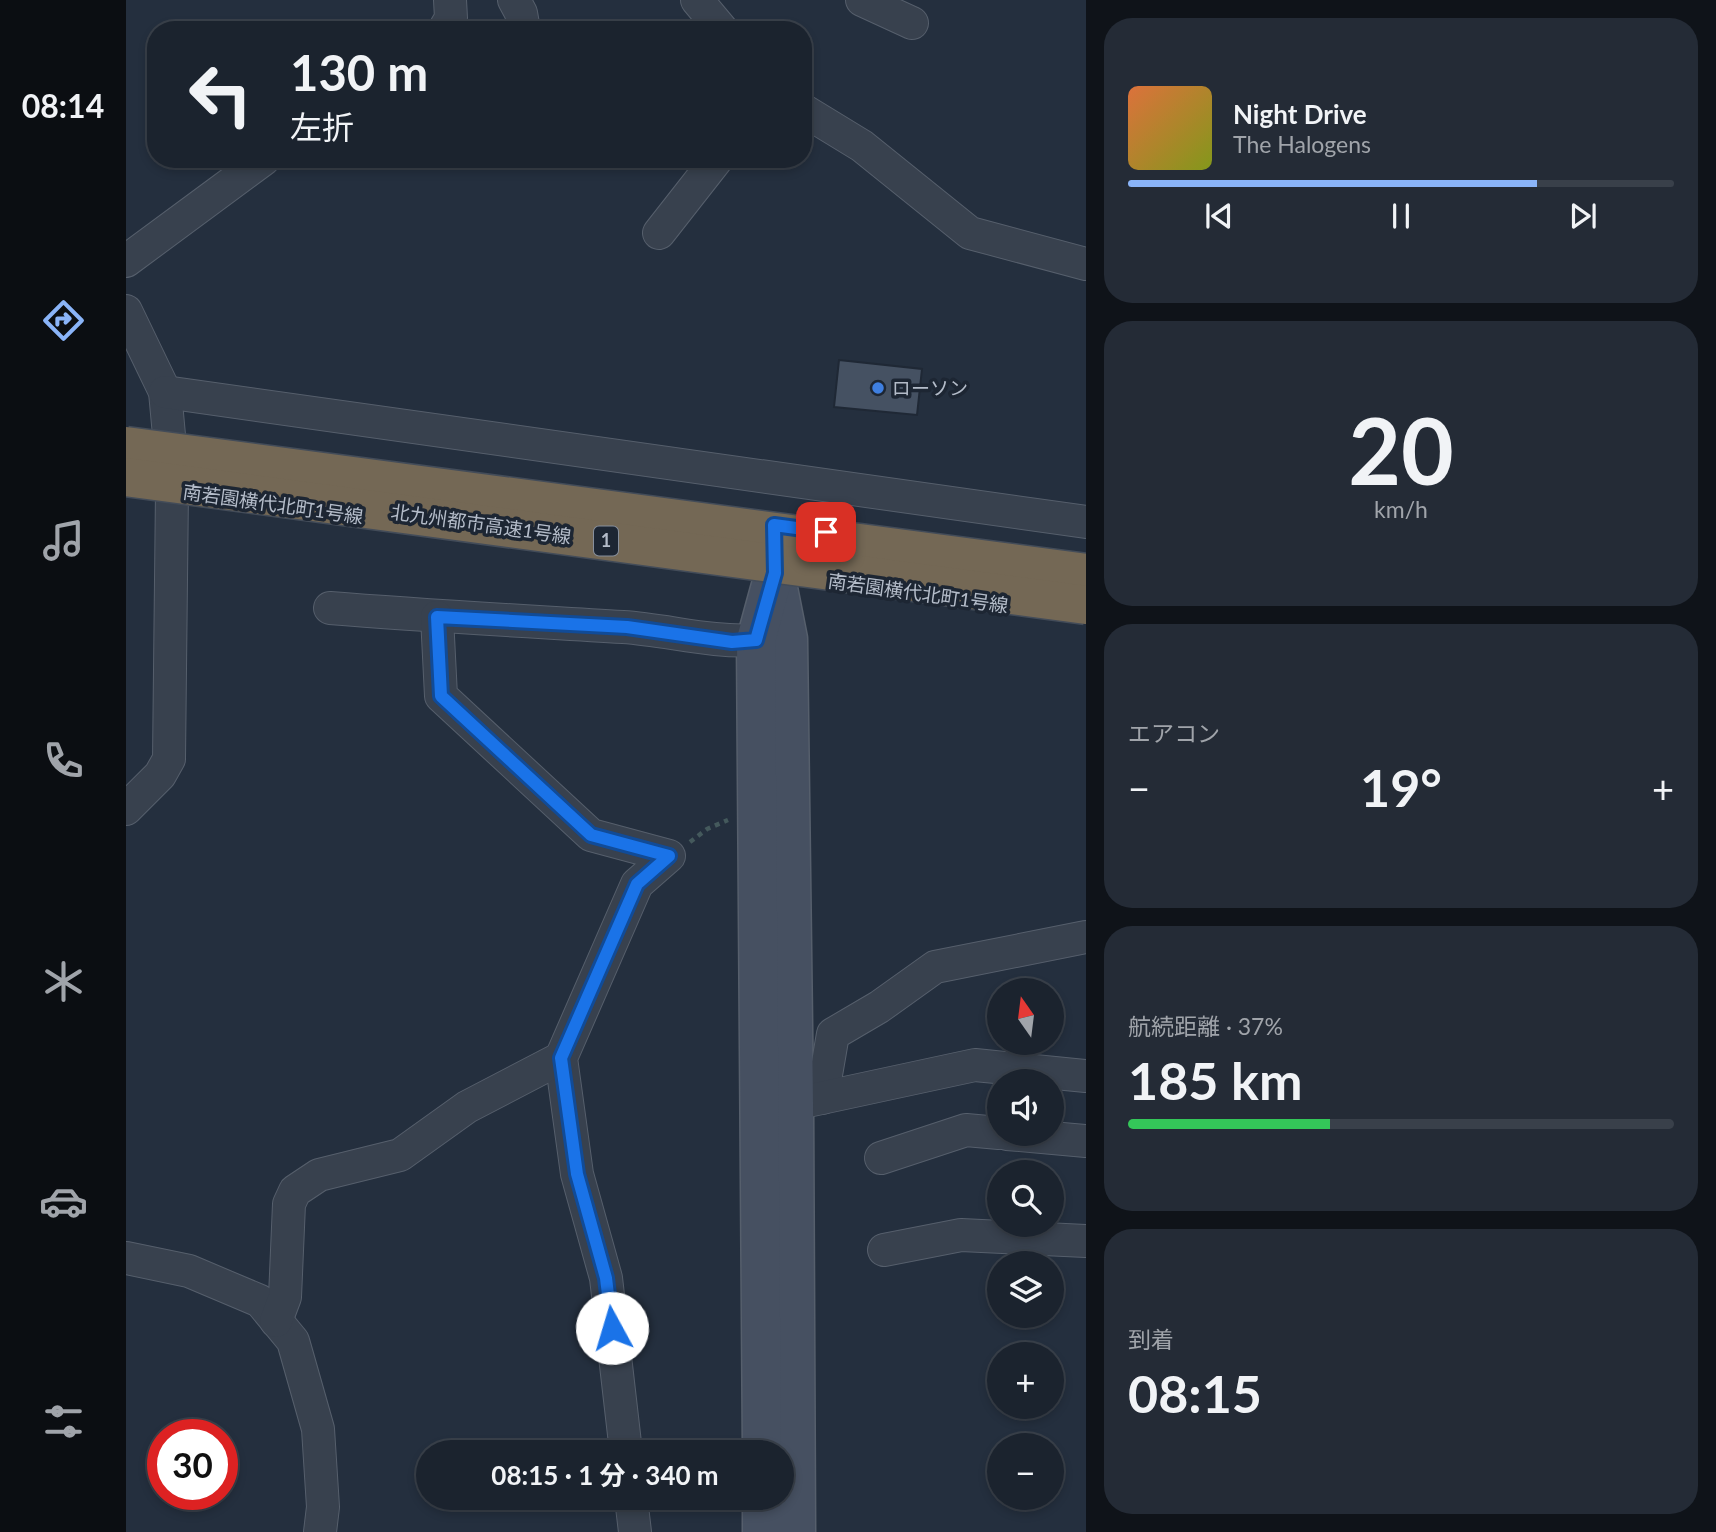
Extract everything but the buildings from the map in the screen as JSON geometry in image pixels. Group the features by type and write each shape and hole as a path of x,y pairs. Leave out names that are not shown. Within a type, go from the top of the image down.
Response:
{"highway":[{"name":"北九州都市高速1号線","path":"126,446 1086,573"},
{"name":"北九州都市高速1号線","path":"126,477 1086,605"}],"street":[{"path":"449,21 450,0"},
{"path":"513,0 522,21"},
{"path":"697,0 714,21"},
{"path":"862,0 912,23"},
{"path":"812,115 862,146 970,233 1086,264"},
{"path":"126,261 252,168"},
{"path":"659,233 710,168"},
{"path":"126,311 164,392 172,490 169,759 160,775 126,809"},
{"path":"164,392 1086,522"},
{"path":"126,439 1086,567"},
{"name":"南若園横代北町1号線","path":"126,484 1086,616"},
{"path":"774,525 775,573 788,639 808,1100 796,1532"},
{"path":"762,1440 756,640 775,573"},
{"path":"330,608 437,617 627,627 732,642 756,640"},
{"path":"437,617 441,696 591,835 669,856"},
{"path":"625,1440 606,1278 577,1174 561,1058 637,884 669,856"},
{"path":"808,1100 833,1034 879,1007 935,967 1086,937"},
{"path":"276,1321 285,1297 289,1204 295,1191 319,1175 400,1155 467,1107 561,1058"},
{"path":"808,1100 975,1065 1086,1076"},
{"path":"881,1158 967,1130 987,1132"},
{"path":"1064,1139 1086,1141"},
{"path":"884,1250 961,1235 1086,1241"},
{"path":"126,1258 189,1272 260,1301 293,1341 318,1429 323,1507 320,1532"},
{"path":"632,1510 635,1532"},
{"path":"762,1510 762,1532"}],"path":[{"path":"669,856 707,829 757,807"}],"place":[{"name":"ローソン","path":"878,388"}],"route":[{"path":"612,1328 606,1278 577,1174 561,1058 637,884 669,856 591,835 441,696 437,617 627,627 732,642 756,640 775,573 774,525 826,532"}]}
